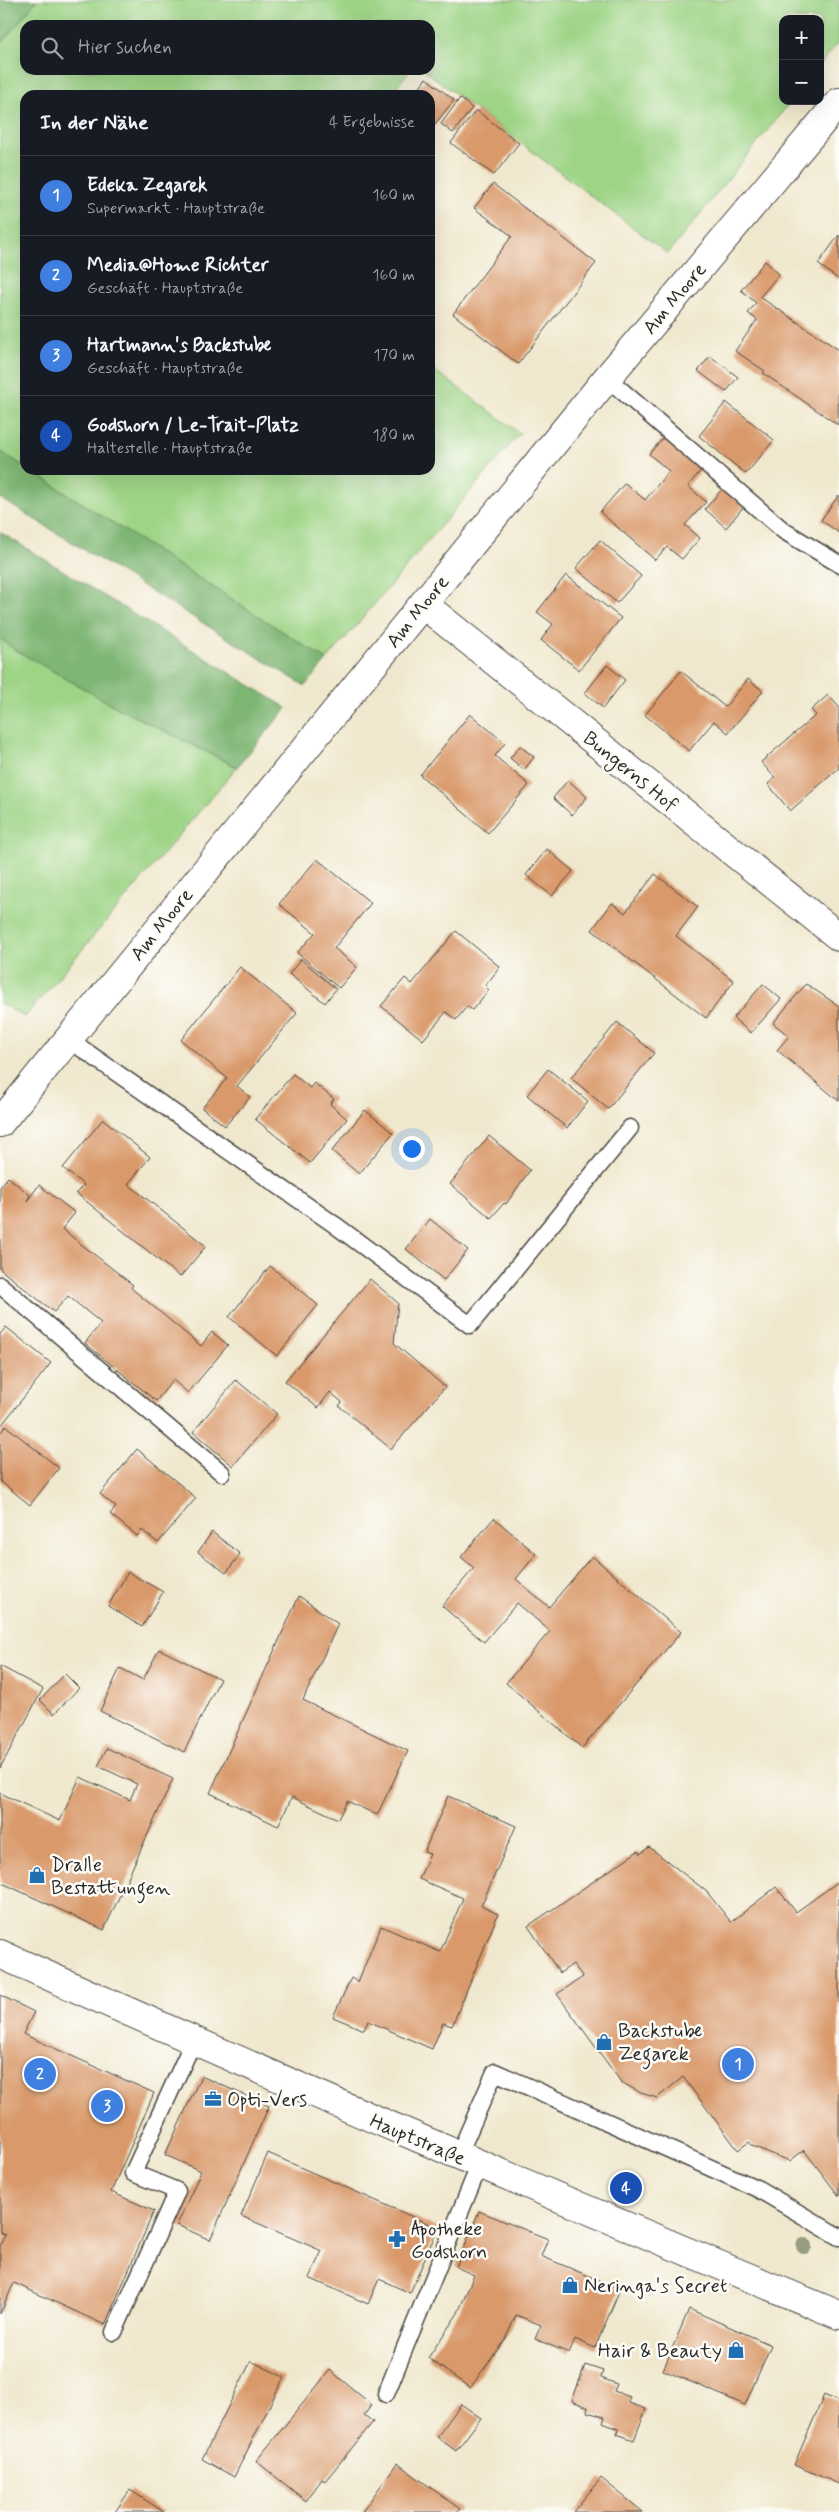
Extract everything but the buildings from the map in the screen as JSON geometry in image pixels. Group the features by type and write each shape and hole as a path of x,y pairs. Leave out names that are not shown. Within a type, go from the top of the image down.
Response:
{"street":[{"name":"Am Moore","path":"0,1122 607,378 839,102"},
{"name":"Bungerns Hof","path":"423,604 839,937"},
{"name":"Hauptstraße","path":"0,1954 193,2042 468,2161 839,2315"}],"lane":[{"path":"607,378 784,531 839,564"},
{"path":"68,1038 335,1225 470,1325 630,1128"},
{"path":"0,1285 222,1473"},
{"path":"114,2332 177,2191 133,2172 193,2042"},
{"path":"386,2394 468,2161 495,2072 758,2189 839,2237"}],"green space":[{"path":"0,0 37,0 20,20 0,45"},
{"path":"37,0 839,0 839,42 824,60 824,15 779,15 779,105 788,105 668,254 431,75 435,75 435,20 21,20"},
{"path":"20,21 20,75 406,75 394,90 20,90 20,464 0,451 0,45"},
{"path":"435,371 520,433 327,660 38,475 435,475"},
{"path":"0,451 20,464 20,475 38,475 327,660 305,686 0,498"},
{"path":"0,532 287,708 237,767 118,708 12,648 0,638"},
{"path":"0,638 12,648 118,708 237,767 25,1017 0,1003"}],"place":[{"name":"Dralle Bestattungen","path":"37,1875"},
{"name":"Backstube Zegarek","path":"604,2042"},
{"name":"Edeka Zegarek","path":"738,2064"},
{"name":"Media@Home Richter","path":"40,2074"},
{"name":"Opti-Vers","path":"213,2099"},
{"name":"Hartmann's Backstube","path":"107,2106"},
{"name":"Godshorn / Le-Trait-Platz","path":"626,2188"},
{"name":"Apotheke Godshorn","path":"397,2239"},
{"name":"Neringa's Secret","path":"570,2285"},
{"name":"Hair & Beauty","path":"736,2350"}]}
